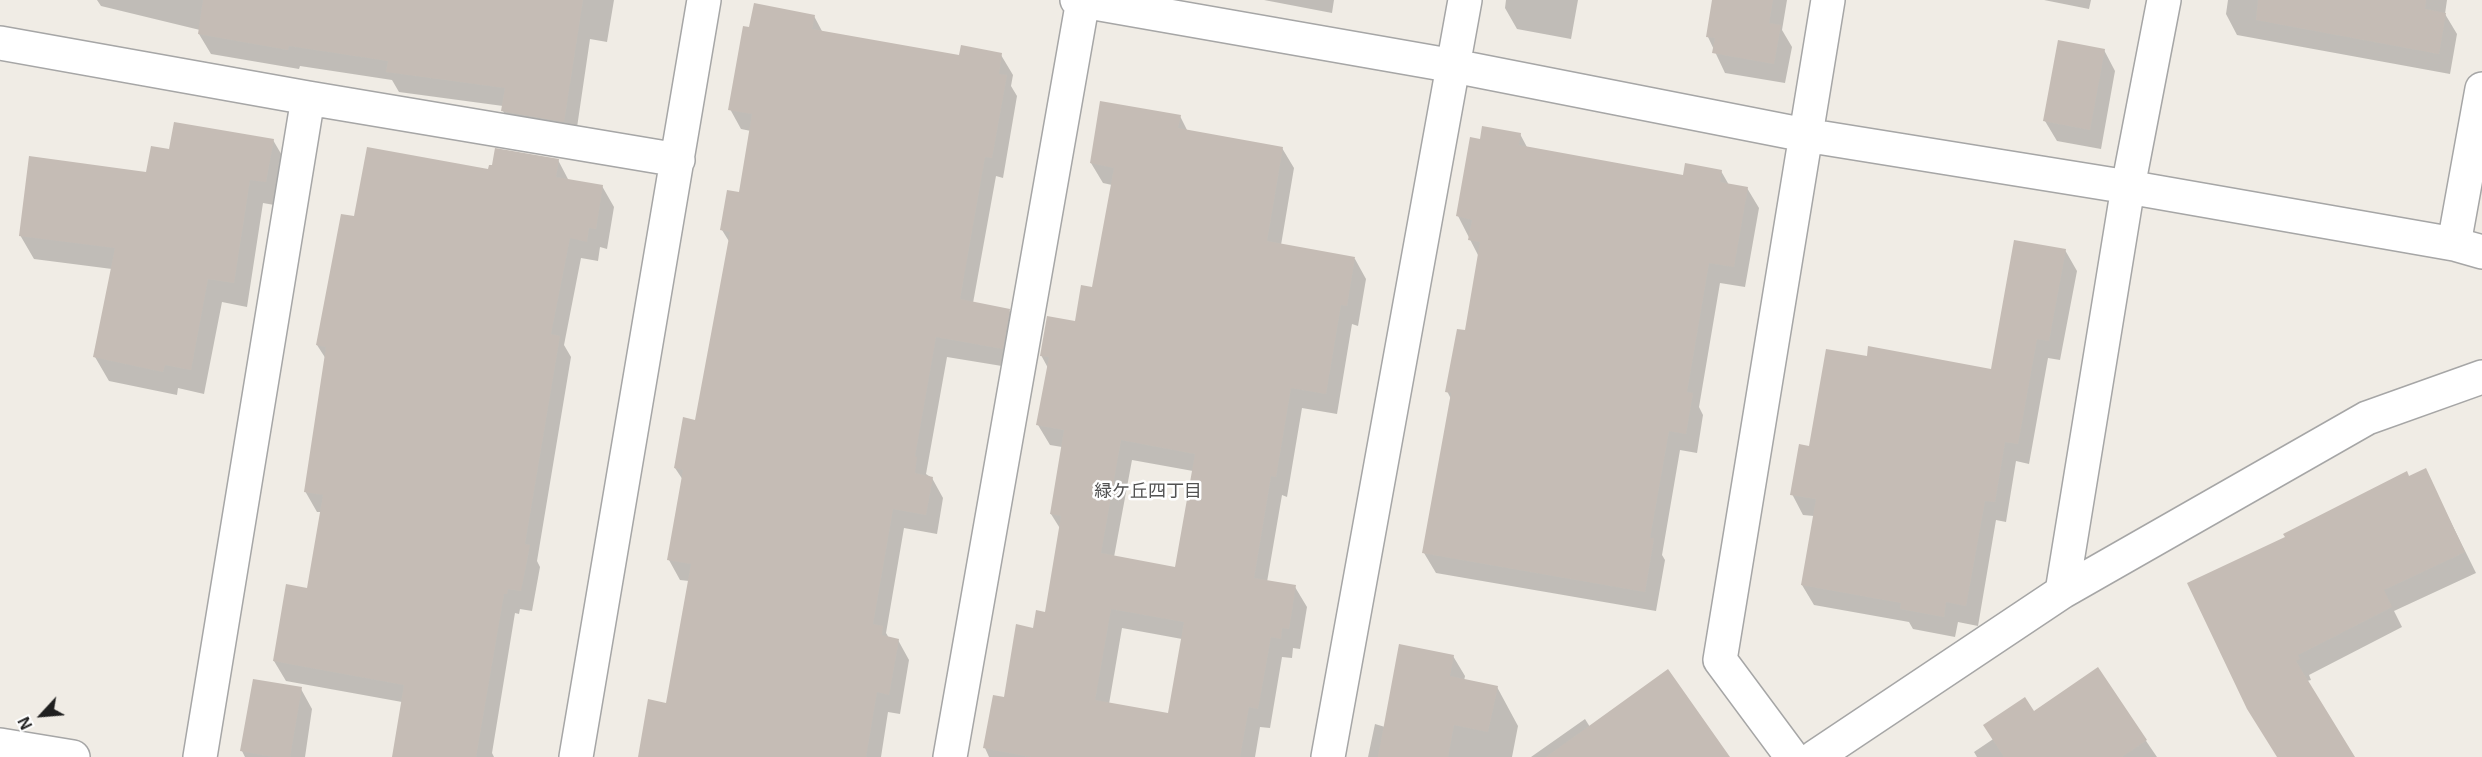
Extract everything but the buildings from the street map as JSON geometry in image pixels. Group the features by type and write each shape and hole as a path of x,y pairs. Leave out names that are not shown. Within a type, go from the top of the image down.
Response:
{"street":[{"path":"576,757 704,0"},
{"path":"950,757 1081,0 1454,66 1805,135 2128,187 2468,248 2482,89"},
{"path":"1328,757 1465,0"},
{"path":"1792,757 1720,660 1827,0"},
{"path":"2062,592 2128,187 2164,0"},
{"path":"0,42 308,98 678,160"},
{"path":"200,757 308,98"},
{"path":"1815,757 2062,592 2367,417 2482,378"},
{"path":"0,745 73,757"}],"district":[{"name":"緑ケ丘四丁目","path":"1148,492"}]}
